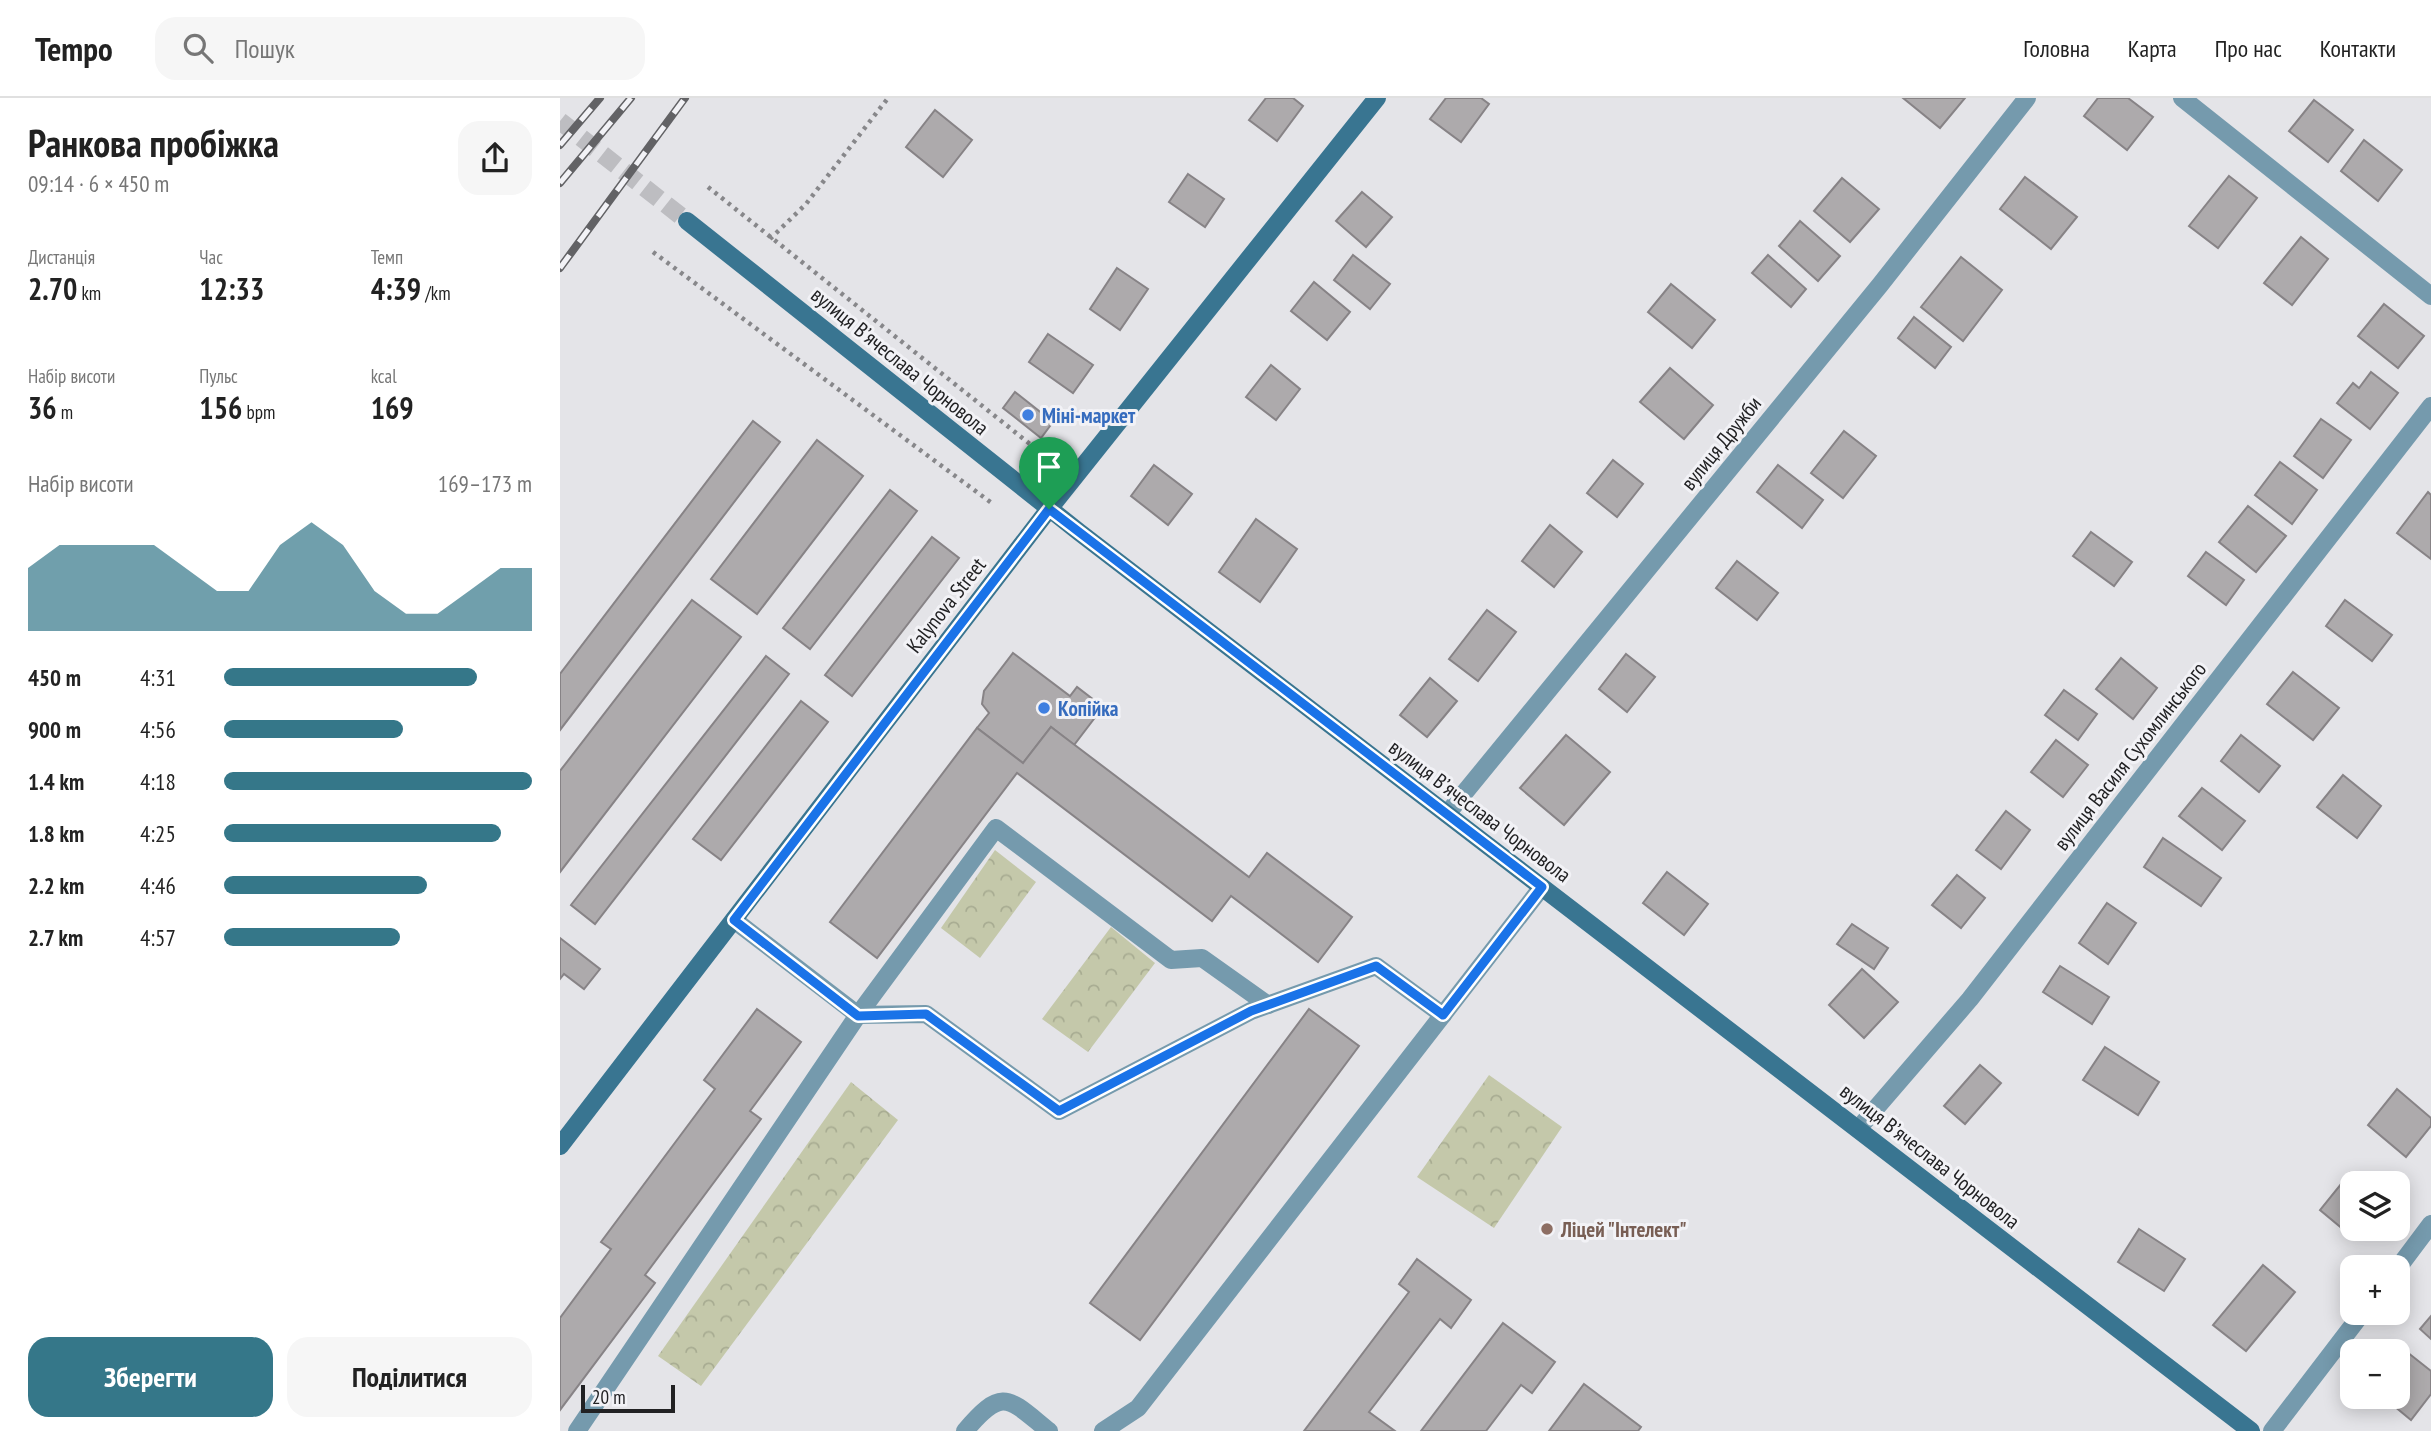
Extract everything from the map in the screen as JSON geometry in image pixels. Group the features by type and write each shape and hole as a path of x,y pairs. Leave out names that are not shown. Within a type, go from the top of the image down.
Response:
{"street":[{"name":"Kalynova Street","path":"560,1146 1073,478 1377,98"},
{"name":"вулиця Дружби","path":"1447,814 1880,285 2027,98"},
{"path":"2182,98 2431,296"},
{"name":"вулиця Вʼячеслава Чорновола","path":"687,221 1049,509 2251,1431"},
{"name":"вулиця Василя Сухомлинського","path":"1858,1129 1970,999 2431,406"},
{"path":"577,1431 858,1016 996,828 1171,960 1202,958 1268,1005"},
{"path":"1103,1431 1138,1408 1542,887"},
{"path":"734,920 858,1016 926,1014 1059,1111 1268,1005 1376,966 1443,1015"},
{"path":"2408,1255 2431,1224"},
{"path":"2272,1431 2353,1325"},
{"path":"965,1431 985,1407 1004,1400 1016,1404 1049,1431"}],"path":[{"path":"770,239 806,204 888,98"},
{"path":"708,187 1073,478"},
{"path":"653,252 993,503"}],"green space":[{"path":"995,850 1036,882 980,958 941,928"},
{"path":"1111,927 1155,963 1088,1052 1042,1019"},
{"path":"1489,1075 1562,1127 1494,1228 1417,1177"},
{"path":"851,1082 898,1120 701,1386 658,1356"}],"building":[{"path":"1266,98 1293,98 1303,106 1277,141 1249,120"},
{"path":"1446,98 1481,98 1489,104 1461,142 1430,119"},
{"path":"1903,98 1965,98 1940,128"},
{"path":"2098,98 2128,98 2153,117 2127,150 2084,116"},
{"path":"2314,100 2353,130 2328,162 2289,131"},
{"path":"935,110 972,140 943,177 906,147"},
{"path":"2364,140 2402,170 2378,201 2341,171"},
{"path":"1188,174 1224,199 1205,227 1169,202"},
{"path":"2229,176 2257,198 2218,248 2189,226"},
{"path":"2025,177 2077,217 2051,249 2000,209"},
{"path":"1842,178 1879,209 1850,242 1814,211"},
{"path":"1362,192 1392,217 1366,247 1336,221"},
{"path":"1800,221 1840,256 1818,281 1779,246"},
{"path":"2301,237 2328,259 2292,305 2264,283"},
{"path":"1353,255 1390,284 1370,309 1334,280"},
{"path":"1768,255 1806,289 1791,307 1752,273"},
{"path":"1961,257 2002,290 1963,341 1921,307"},
{"path":"1117,268 1148,289 1120,330 1090,309"},
{"path":"1314,282 1350,312 1327,340 1291,311"},
{"path":"1671,284 1715,320 1692,348 1648,312"},
{"path":"2384,304 2424,336 2398,368 2358,336"},
{"path":"1914,317 1951,347 1935,368 1898,338"},
{"path":"1048,334 1093,365 1073,393 1029,362"},
{"path":"1271,365 1300,389 1276,420 1246,397"},
{"path":"1670,368 1713,405 1684,439 1640,402"},
{"path":"2371,372 2398,393 2370,429 2337,403 2353,383 2359,388"},
{"name":"Міні-маркет","path":"1015,392 1053,422 1041,438 1003,408"},
{"path":"2321,419 2351,440 2323,478 2294,456"},
{"path":"753,421 780,442 560,730 560,674"},
{"path":"1844,431 1876,456 1843,498 1811,473"},
{"path":"817,440 863,476 757,614 711,579"},
{"path":"1613,460 1643,484 1617,517 1587,493"},
{"path":"2280,462 2317,490 2292,524 2255,495"},
{"path":"1154,465 1192,494 1168,525 1131,496"},
{"path":"1778,465 1823,500 1802,528 1757,492"},
{"path":"890,490 917,511 810,649 783,628"},
{"path":"2428,492 2431,495 2431,559 2397,533"},
{"path":"2248,506 2286,536 2256,572 2219,542"},
{"path":"1256,519 1297,549 1260,602 1219,572"},
{"path":"1550,525 1582,552 1554,587 1522,561"},
{"path":"2091,532 2132,562 2114,586 2073,556"},
{"path":"932,537 959,558 852,696 825,675"},
{"path":"2206,552 2244,580 2226,605 2188,576"},
{"path":"1737,561 1778,593 1757,620 1716,588"},
{"path":"692,600 741,637 560,872 560,771"},
{"path":"2345,600 2392,635 2372,661 2326,626"},
{"path":"1487,610 1516,632 1478,681 1449,659"},
{"name":"Копійка","path":"1013,653 1070,696 1077,687 1103,707 1074,745 1051,727 1023,763 977,728 989,713 982,704 984,691"},
{"path":"1626,654 1655,677 1627,712 1599,689"},
{"path":"766,656 789,674 595,924 571,905"},
{"path":"2121,658 2157,688 2133,719 2096,689"},
{"path":"2293,672 2339,708 2313,740 2267,704"},
{"path":"1430,678 1457,701 1427,737 1400,715"},
{"path":"2064,690 2097,714 2078,740 2045,715"},
{"path":"801,701 828,722 721,860 693,839"},
{"path":"1051,727 1249,877 1267,853 1352,917 1318,962 1231,896 1212,921 1017,773 877,958 830,922 977,728 1023,763"},
{"path":"1566,735 1610,772 1564,825 1520,788"},
{"path":"2241,735 2280,766 2259,792 2221,761"},
{"path":"2056,740 2088,765 2063,797 2031,772"},
{"path":"2343,775 2381,806 2357,838 2317,807"},
{"path":"2202,788 2245,821 2222,850 2179,816"},
{"path":"2006,811 2030,830 2001,869 1976,850"},
{"path":"2163,838 2221,878 2201,906 2144,867"},
{"path":"1667,872 1708,904 1684,935 1643,903"},
{"path":"1957,875 1985,898 1961,928 1932,905"},
{"path":"2107,903 2136,923 2108,964 2079,943"},
{"path":"1852,924 1888,948 1874,969 1837,944"},
{"path":"560,938 600,969 584,989 564,974 560,979"},
{"path":"2060,966 2109,997 2092,1024 2043,992"},
{"path":"1862,969 1898,1002 1864,1038 1829,1005"},
{"path":"757,1009 801,1042 750,1111 761,1119 645,1275 655,1283 560,1410 560,1318 611,1249 601,1242 715,1089 704,1080"},
{"path":"1309,1009 1359,1046 1140,1340 1090,1303"},
{"path":"2105,1047 2159,1082 2138,1115 2083,1080"},
{"path":"1980,1065 2001,1083 1965,1124 1944,1106"},
{"path":"2397,1089 2431,1118 2431,1126 2406,1157 2368,1125"},
{"path":"2340,1185 2340,1227 2320,1210"},
{"path":"2139,1229 2185,1259 2164,1291 2118,1262"},
{"path":"1417,1259 1471,1300 1451,1328 1440,1319 1369,1412 1395,1431 1304,1431 1409,1292 1399,1284"},
{"path":"2263,1265 2295,1292 2246,1351 2213,1325"},
{"path":"2431,1316 2431,1339 2420,1329"},
{"path":"1503,1323 1555,1362 1532,1393 1521,1385 1486,1431 1421,1431"},
{"path":"2410,1354 2431,1371 2431,1394 2411,1420 2398,1409 2410,1409"},
{"path":"1584,1384 1641,1427 1638,1431 1549,1431"}],"tunnel":[{"path":"560,121 687,221"}],"railway":[{"path":"560,145 600,98"},
{"path":"560,183 631,98"},
{"path":"560,268 685,98"}],"place":[{"name":"Міні-маркет","path":"1028,415"},
{"name":"Копійка","path":"1044,708"},
{"name":"Ліцей \"Інтелект\"","path":"1547,1229"}],"route":[{"path":"1049,509 1542,887 1443,1015 1376,966 1251,1011 1059,1111 926,1014 858,1016 734,920 1049,509"}]}
